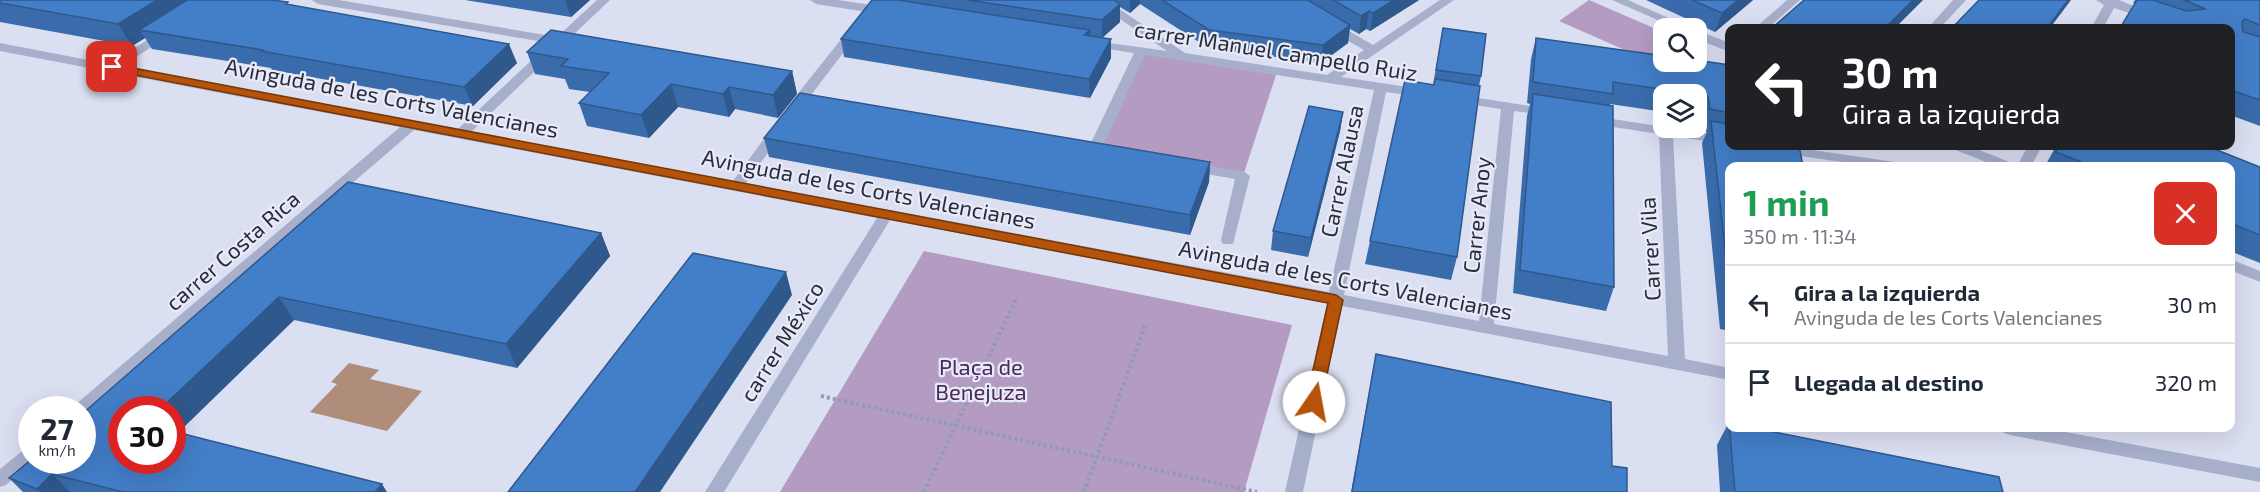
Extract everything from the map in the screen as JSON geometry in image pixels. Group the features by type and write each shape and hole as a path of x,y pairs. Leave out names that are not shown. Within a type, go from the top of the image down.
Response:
{"street":[{"path":"318,0 558,41"},
{"path":"462,133 604,0"},
{"path":"816,0 894,13"},
{"path":"1098,0 1184,57"},
{"path":"1329,79 1448,0"},
{"path":"1766,24 1794,0"},
{"path":"1938,24 1960,0"},
{"path":"1622,1 1661,18"},
{"path":"2099,24 2109,1 2173,24"},
{"path":"736,186 803,104 870,9"},
{"path":"1316,16 1373,50"},
{"path":"112,67 178,24"},
{"path":"1707,39 1725,46"},
{"name":"carrer Manuel Campello Ruiz","path":"1082,42 1653,129"},
{"name":"Avinguda de les Corts Valencianes","path":"0,47 1725,373"},
{"path":"1117,154 1089,150 1141,51"},
{"name":"Carrer Alausa","path":"1294,492 1381,87"},
{"name":"Carrer Anoy","path":"1486,328 1508,107"},
{"name":"carrer Costa Rica","path":"96,397 412,124"},
{"name":"carrer Manuel Campello Ruiz","path":"1707,137 1725,140"},
{"name":"Carrer Vila","path":"1666,138 1677,364"},
{"path":"1776,150 1824,161"},
{"path":"1967,150 1993,162"},
{"path":"1174,164 1243,176 1228,240"},
{"name":"carrer México","path":"714,492 887,214"},
{"path":"2235,266 2260,277"},
{"path":"2031,432 2260,475"},
{"path":"0,480 18,465"}],"path":[{"path":"924,492 1016,298"},
{"path":"1084,492 1146,323"},
{"path":"821,396 1257,492"}],"green space":[{"path":"1589,0 1653,28 1653,62 1559,21"},
{"path":"1141,51 1277,72 1243,176 1094,151"},
{"name":"Plaça de Benejuza","path":"924,251 1292,325 1244,492 780,492"}],"shaded area":[{"path":"349,363 379,370 370,379 422,391 387,431 310,412 337,384 331,382"}],"building":[{"path":"0,0 157,0 118,24 0,3"},
{"path":"187,0 288,2 286,4 509,44 464,87 139,30"},
{"path":"872,0 898,0 1090,30 1084,35 1111,39 1089,79 841,39"},
{"path":"968,0 1114,0 1120,4 1102,20"},
{"path":"1162,0 1308,0 1350,25 1323,45 1209,30"},
{"path":"1333,0 1394,0 1373,13 1369,11 1361,16"},
{"path":"1692,0 1738,0 1722,13"},
{"path":"1804,0 1913,0 1889,24 1776,24"},
{"path":"1979,0 2068,0 2050,24 1956,24"},
{"path":"2137,0 2153,0 2186,11 2206,9 2184,0 2260,0 2260,25 2245,19 2242,22 2243,32 2260,37 2260,100 2235,92 2235,24 2122,24"},
{"path":"1443,28 1486,34 1481,76 1436,70"},
{"path":"551,30 792,71 773,95 729,87 723,94 671,84 641,115 579,103 609,73 561,66 568,59 527,52"},
{"path":"1536,38 1653,54 1653,72 1707,72 1707,62 1725,64 1725,112 1710,109 1707,84 1653,84 1653,88 1613,82 1613,94 1533,82"},
{"path":"1435,79 1480,86 1457,257 1370,241 1405,80 1434,85"},
{"path":"800,93 1210,162 1190,215 764,138"},
{"path":"1533,94 1613,106 1614,287 1520,270"},
{"path":"1309,106 1343,112 1311,238 1273,231"},
{"path":"1711,121 1725,123 1725,150 1800,150 1802,162 1725,162 1725,248"},
{"path":"2057,150 2217,150 2260,167 2260,235 2235,225 2235,162 2081,162 2056,152"},
{"path":"348,182 601,233 506,344 279,297 174,396 108,396 108,474 186,474 186,435 382,484 375,492 123,492 52,474 96,474 96,402"},
{"path":"693,253 786,272 635,492 508,492"},
{"path":"1376,354 1611,402 1612,466 1627,468 1627,492 1352,492"},
{"path":"1730,432 1774,432 1999,477 2003,492 1735,492"},
{"path":"18,471 18,474 52,474 37,489 9,478"}],"route":[{"path":"112,67 1336,300 1314,402"}]}
